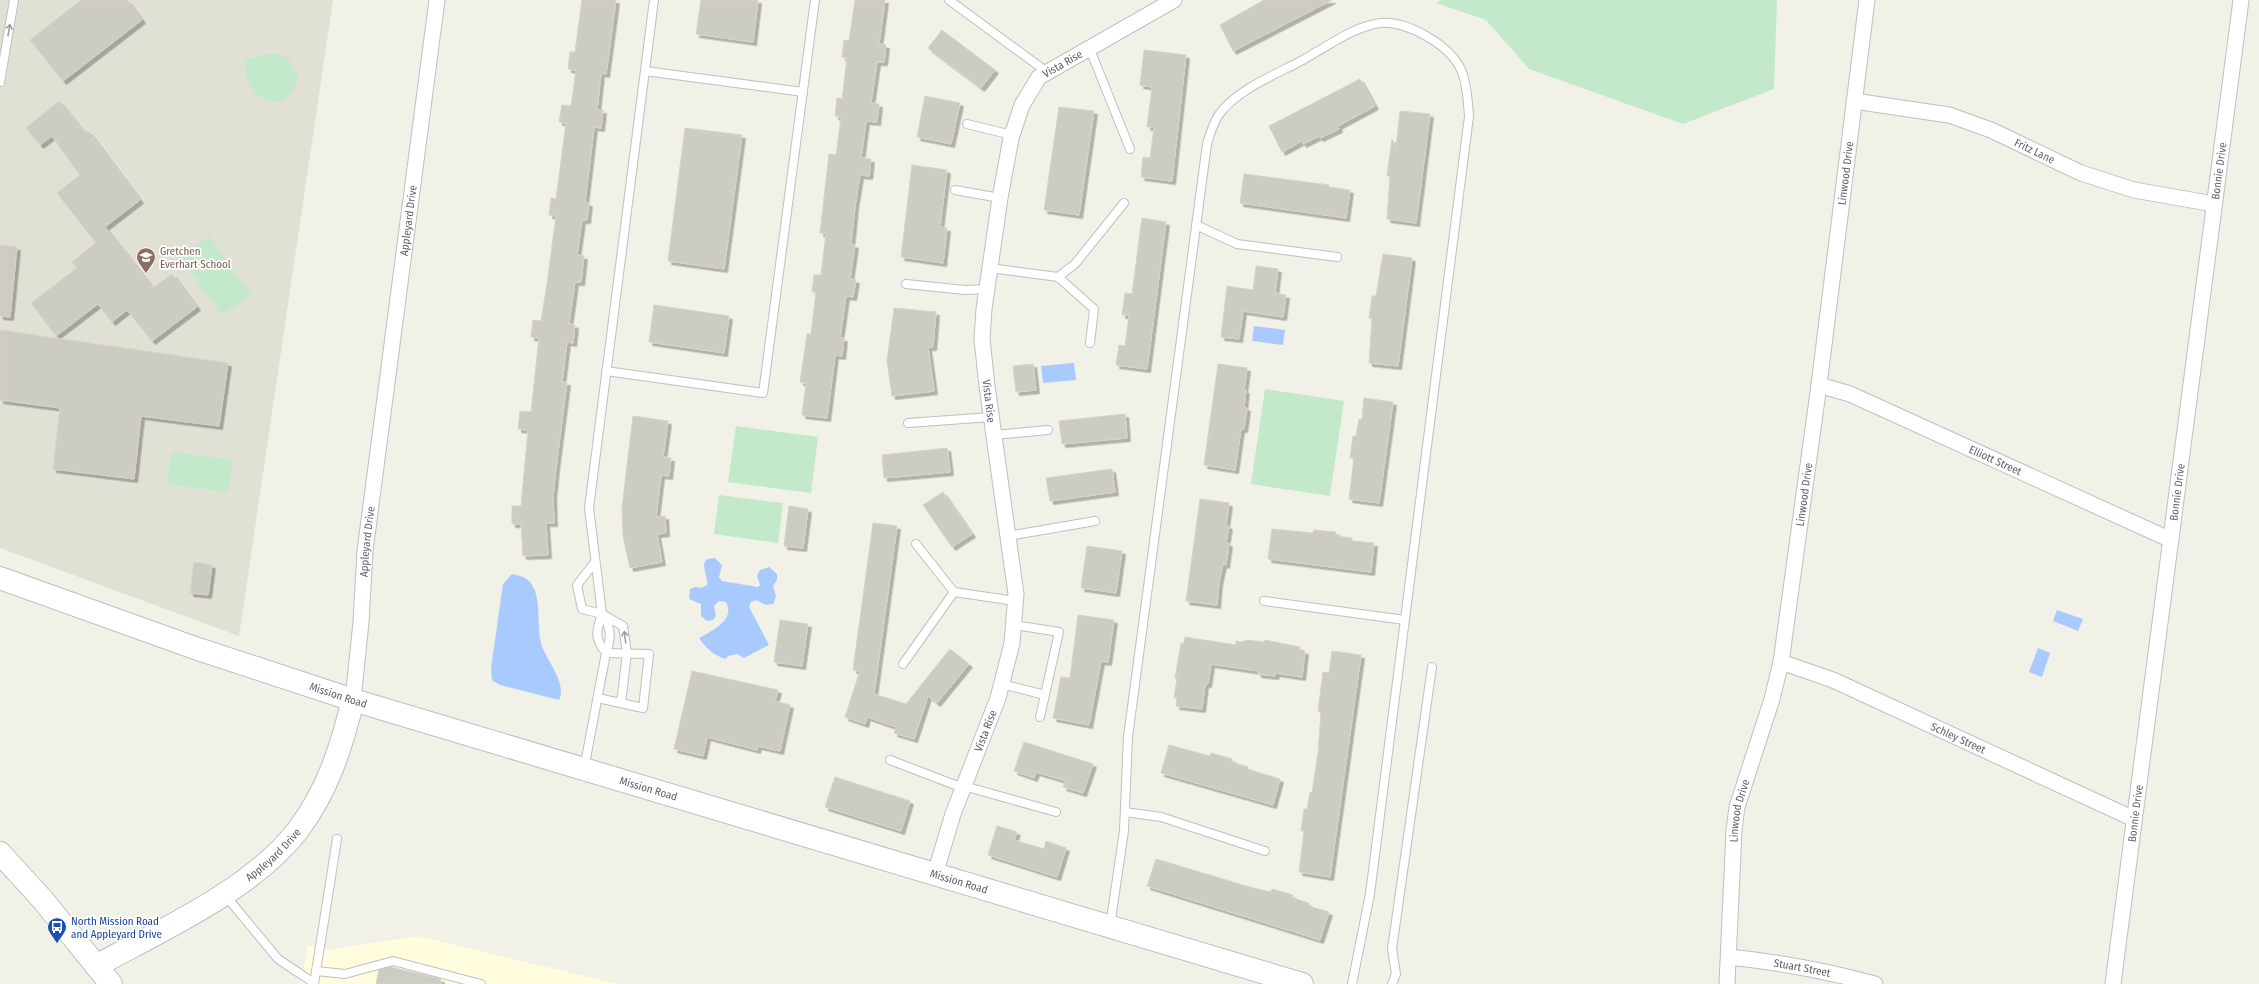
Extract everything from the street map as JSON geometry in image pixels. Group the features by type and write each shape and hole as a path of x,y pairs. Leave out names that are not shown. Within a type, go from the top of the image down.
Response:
{"street":[{"name":"Appleyard Drive","path":"97,975 225,895 270,858 297,830 323,790 341,748 353,700 361,622 365,551 437,0"},
{"name":"Vista Rise","path":"935,874 953,814 1002,684 1012,643 1014,625 1015,601 1008,536 991,418 982,339 987,289 1000,198 1012,135 1022,104 1031,87 1039,77 1089,47 1174,0"},
{"name":"Linwood Drive","path":"1727,984 1734,830 1737,807 1772,699 1781,662 1819,385 1867,0"},
{"name":"Bonnie Drive","path":"2113,984 2241,0"},
{"name":"Fritz Lane","path":"1854,101 1949,114 1991,130 2081,173 2134,190 2214,204"},
{"name":"Elliott Street","path":"1819,385 1850,394 2171,540"},
{"name":"Mission Road","path":"0,578 195,648 353,700 1302,984"},
{"name":"Schley Street","path":"1781,662 1833,680 2134,819"},
{"path":"0,853 42,899 97,975 112,984"},
{"name":"Stuart Street","path":"1729,957 1775,962 1835,973 1875,984"}],"lane":[{"path":"0,82 14,0"},
{"path":"584,769 606,654 611,638 608,623 602,614 589,508 654,0"},
{"path":"606,371 763,392 815,0"},
{"path":"949,0 1047,72"},
{"path":"1110,926 1125,812 1128,737 1207,144 1218,115 1228,104 1248,89 1355,31 1380,23 1400,25 1419,32 1455,59 1462,72 1470,116 1370,894 1352,984"},
{"path":"1089,47 1130,149"},
{"path":"645,71 803,92"},
{"path":"967,124 1012,135"},
{"path":"955,190 1000,198"},
{"path":"1058,277 1075,264 1124,203"},
{"path":"1196,225 1237,244 1337,257"},
{"path":"990,268 1058,277 1094,309 1090,343"},
{"path":"906,284 966,290 987,289"},
{"path":"908,423 991,418"},
{"path":"994,435 1048,430"},
{"path":"1008,536 1095,521"},
{"path":"916,544 954,592 1015,601"},
{"path":"595,562 577,585 582,609 602,614 624,626 627,653 621,703"},
{"path":"903,664 954,592"},
{"path":"1264,601 1405,620"},
{"path":"602,614 597,629 597,641 606,654"},
{"path":"1014,625 1059,632 1040,717"},
{"path":"598,698 643,708 649,654 606,654"},
{"path":"1392,984 1396,974 1392,949 1432,667"},
{"path":"1002,684 1045,695"},
{"path":"890,760 963,787 1056,812"},
{"path":"1125,812 1161,817 1265,851"},
{"path":"225,895 278,959 314,984 338,839"},
{"path":"316,971 345,974 393,961 481,984"}],"shaded area":[{"name":"Gretchen Everhart School","path":"0,0 333,0 239,636 0,548"},
{"path":"417,936 618,984 301,984 308,945 329,950"}],"green space":[{"path":"1441,0 1777,0 1774,89 1683,124 1529,69 1486,20 1436,3"},
{"path":"270,54 285,57 292,64 298,78 290,94 280,101 270,102 260,97 252,89 247,79 245,68 247,59"},
{"path":"209,236 251,295 222,315 180,257"},
{"path":"1265,389 1344,401 1330,496 1251,484"},
{"path":"736,426 818,437 811,493 728,482"},
{"path":"171,452 233,460 229,492 167,484"},
{"path":"719,495 783,503 778,543 714,534"}],"water":[{"path":"1254,326 1285,330 1283,345 1252,341"},
{"path":"1074,363 1076,380 1043,383 1041,366"},
{"path":"715,558 722,565 719,577 722,581 758,587 760,585 757,576 760,570 769,567 777,574 777,580 773,586 776,597 773,604 766,605 756,600 751,602 749,607 769,645 744,658 737,654 728,656 726,659 722,658 704,645 699,638 721,624 728,614 726,602 719,601 714,606 716,616 713,620 707,621 701,616 701,604 689,599 690,589 695,587 701,588 707,585 704,564 709,559"},
{"path":"512,574 526,579 530,582 535,591 538,606 540,639 545,653 559,680 561,693 559,700 500,685 492,680 491,668 503,584"},
{"path":"2057,610 2083,619 2078,631 2053,621"},
{"path":"2038,648 2050,653 2042,677 2029,672"}],"building":[{"path":"81,0 127,0 142,20 63,81 30,40"},
{"path":"582,0 616,0 606,74 601,73 597,110 603,110 601,128 594,127 585,202 589,203 587,220 582,220 577,255 584,256 581,282 575,282 569,324 575,325 573,343 567,342 562,382 567,382 553,497 554,523 546,523 548,555 523,556 521,524 512,524 512,506 521,506 528,430 518,429 520,411 531,412 539,338 531,337 533,320 541,321 547,284 556,216 549,215 551,198 556,199 566,123 559,122 562,105 571,106 576,70 568,69 570,52 575,52"},
{"path":"701,0 758,0 753,42 696,34"},
{"path":"855,0 885,0 879,44 886,45 884,62 877,62 871,103 879,104 877,122 866,121 861,158 871,159 869,176 860,175 855,206 851,244 855,245 850,279 856,280 853,297 846,296 840,338 844,338 842,356 835,355 827,418 802,415 806,383 800,382 807,334 811,334 816,292 812,292 814,275 821,275 826,233 820,233 829,154 836,155 841,117 835,116 837,98 842,99 847,58 842,57 844,40 849,41"},
{"path":"1264,0 1332,0 1233,51 1220,25"},
{"path":"942,30 995,70 981,88 928,48"},
{"path":"1144,50 1186,55 1172,181 1141,177 1143,157 1150,158 1154,127 1147,127 1152,87 1140,85"},
{"path":"1360,79 1375,106 1338,126 1339,129 1320,138 1319,136 1303,144 1302,141 1282,152 1269,126"},
{"path":"925,96 960,103 951,144 917,137"},
{"path":"59,101 85,133 88,131 140,200 105,227 153,288 172,274 197,307 152,341 127,310 112,322 98,304 56,336 31,303 77,268 72,262 96,243 57,193 80,175 52,136 40,145 26,128"},
{"path":"1059,107 1094,111 1079,215 1044,210"},
{"path":"1400,111 1430,114 1416,223 1387,219 1390,176 1387,176 1392,139 1396,148"},
{"path":"685,128 742,135 724,269 668,261"},
{"path":"912,165 947,170 940,227 947,228 943,263 901,257"},
{"path":"1244,174 1329,185 1329,187 1350,190 1346,218 1240,203"},
{"path":"1142,218 1166,222 1147,369 1116,365 1119,345 1125,346 1129,315 1122,315 1125,293 1132,294"},
{"path":"0,245 17,247 10,317 0,316"},
{"path":"1383,254 1412,258 1398,366 1369,363 1372,319 1369,318 1372,296 1376,296"},
{"path":"1256,266 1278,269 1275,293 1286,295 1283,317 1243,311 1239,339 1221,337 1227,286 1253,290"},
{"path":"654,305 729,316 724,353 649,342"},
{"path":"894,308 936,312 933,347 928,347 934,391 892,396 887,361"},
{"path":"0,330 228,363 219,426 141,416 134,479 53,469 60,408 0,400"},
{"path":"1033,364 1036,390 1016,392 1013,366"},
{"path":"1218,364 1247,368 1244,390 1246,390 1244,407 1247,408 1244,429 1241,429 1235,470 1204,465"},
{"path":"1364,398 1393,402 1379,503 1349,499 1354,458 1350,458 1353,436 1356,436 1359,419 1362,420"},
{"path":"1125,414 1127,438 1062,444 1059,421"},
{"path":"633,416 668,421 663,457 671,458 669,476 661,475 656,517 665,516 666,533 657,534 662,562 630,568 623,536 622,508"},
{"path":"947,448 950,472 884,478 882,455"},
{"path":"1112,469 1115,492 1050,501 1046,478"},
{"path":"943,492 972,534 952,547 923,505"},
{"path":"1200,499 1229,503 1226,525 1229,526 1226,543 1229,543 1226,565 1223,564 1219,582 1217,605 1186,601"},
{"path":"789,506 808,509 803,548 784,546"},
{"path":"873,523 897,526 874,694 906,704 950,649 969,664 937,703 928,696 914,739 894,733 896,727 867,717 865,724 845,717 860,671 853,670"},
{"path":"1272,529 1313,533 1314,530 1336,532 1335,536 1352,538 1352,541 1374,543 1371,572 1268,559"},
{"path":"1087,546 1122,551 1116,593 1081,588"},
{"path":"194,562 212,565 208,595 190,593"},
{"path":"1078,615 1114,620 1108,662 1101,661 1089,725 1053,718 1061,677 1070,678"},
{"path":"780,620 808,624 802,666 774,662"},
{"path":"1185,637 1236,645 1236,641 1244,642 1245,640 1264,642 1265,640 1300,647 1299,650 1305,651 1302,677 1276,673 1275,676 1258,674 1258,671 1211,664 1208,684 1205,684 1202,709 1176,706 1177,698 1174,698 1177,678 1175,678 1181,643 1184,643"},
{"path":"1332,651 1361,655 1330,877 1299,872 1304,831 1301,831 1304,809 1307,809 1310,792 1312,793 1318,753 1321,712 1318,711 1323,672 1329,673"},
{"path":"692,671 778,690 775,701 790,705 780,751 758,746 757,750 707,737 703,756 674,749"},
{"path":"1024,742 1093,764 1083,793 1063,787 1066,781 1036,772 1034,778 1014,771"},
{"path":"1169,745 1210,756 1211,753 1232,759 1231,762 1248,767 1247,769 1280,779 1273,805 1161,773"},
{"path":"835,777 910,801 901,831 825,807"},
{"path":"997,826 1017,832 1014,840 1044,849 1046,841 1066,848 1057,877 988,855"},
{"path":"1156,859 1253,888 1271,892 1272,889 1293,895 1292,898 1309,903 1308,906 1329,912 1320,940 1147,886"},
{"path":"391,967 441,979 441,984 376,984 379,970"}],"place":[{"name":"Gretchen Everhart School","path":"146,274"},
{"name":"North Mission Road and Appleyard Drive","path":"57,944"}]}
